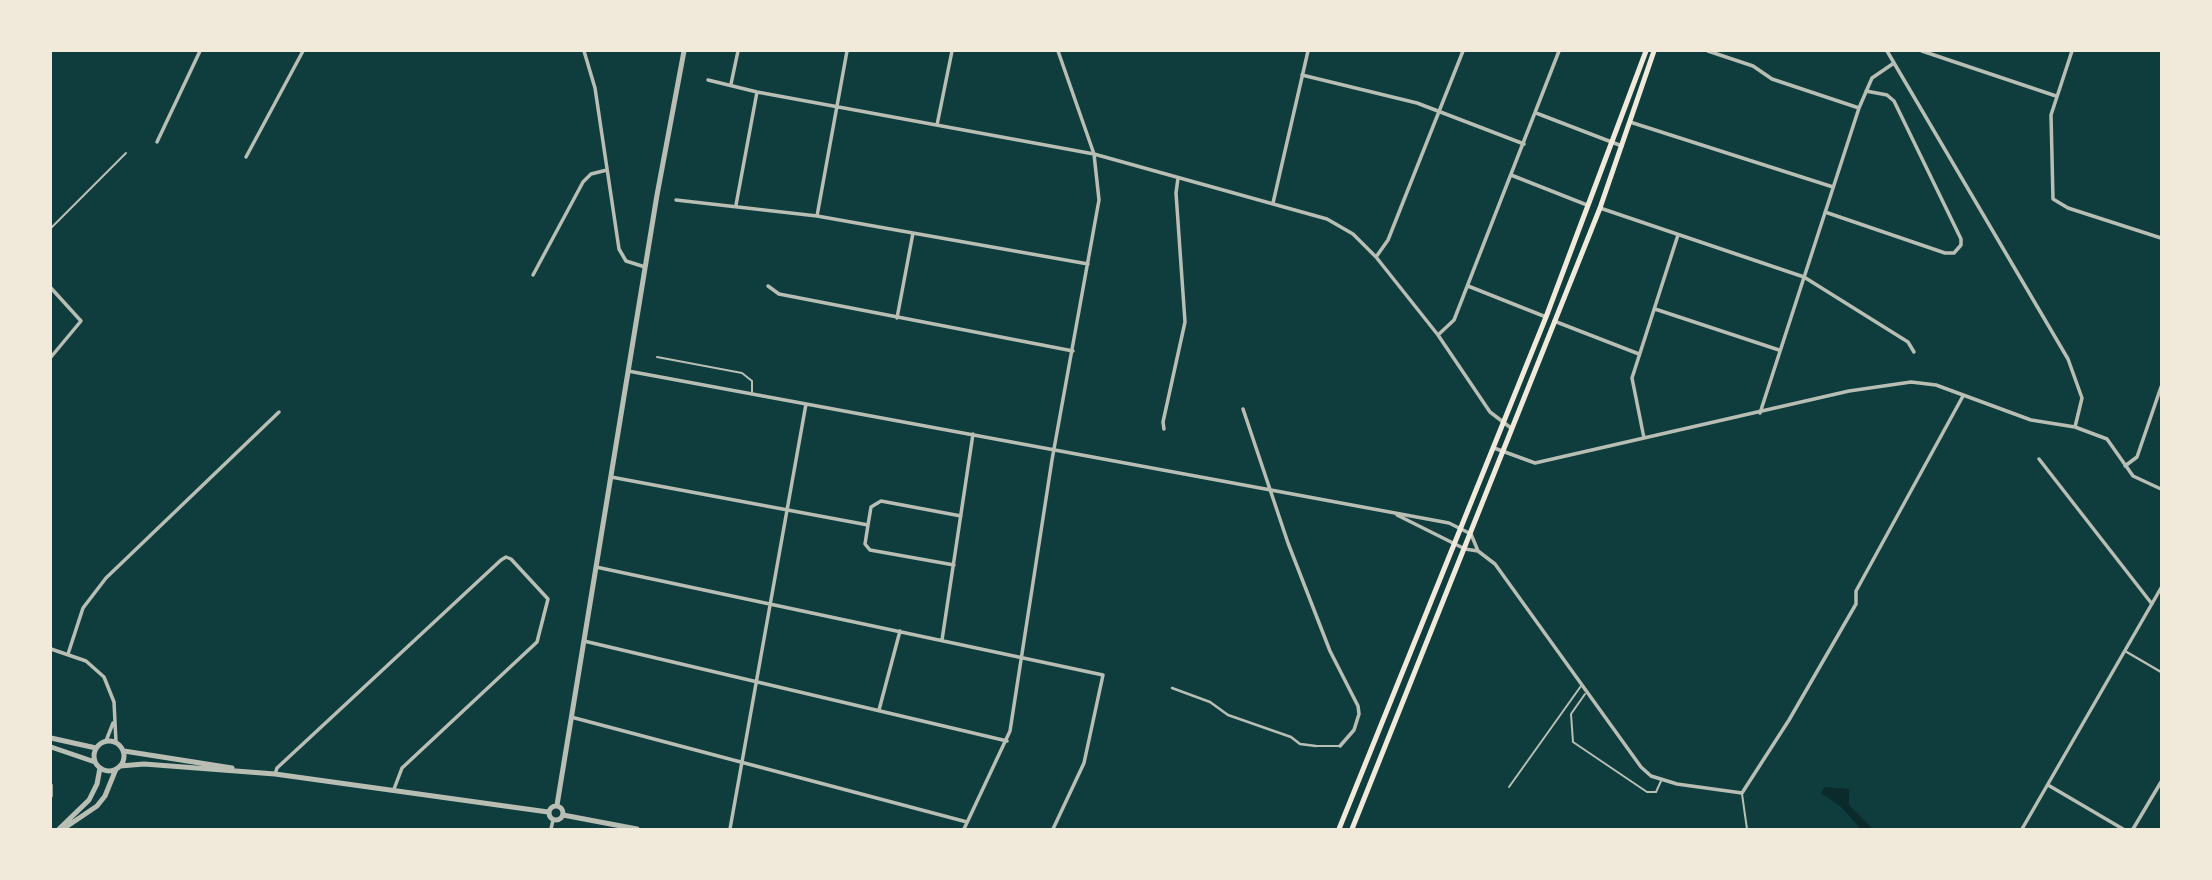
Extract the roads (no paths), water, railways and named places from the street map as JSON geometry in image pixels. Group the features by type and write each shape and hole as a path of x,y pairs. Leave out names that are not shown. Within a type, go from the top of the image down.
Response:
{"main road":[{"path":"1339,829 1504,424 1646,51"},
{"path":"1352,829 1600,208 1654,51"}],"street":[{"path":"158,142 200,51"},
{"path":"246,157 303,51"},
{"path":"584,51 595,88 620,253 628,262 645,267"},
{"path":"51,649 90,664 104,677 114,702 116,742 124,751 216,764 238,770 548,812 557,805 645,267 684,51"},
{"path":"731,84 738,51"},
{"path":"817,216 847,51"},
{"path":"937,125 952,51"},
{"path":"964,829 1007,741 1023,658 1054,450 1099,200 1094,154 1058,51"},
{"path":"1273,203 1308,51"},
{"path":"1376,257 1388,240 1463,51"},
{"path":"1438,335 1454,320 1559,51"},
{"path":"1708,51 1753,66 1772,79 1859,108"},
{"path":"1887,51 2072,368 2082,398 2075,427"},
{"path":"1922,51 2056,96"},
{"path":"2072,51 2051,115 2053,201 2161,238"},
{"path":"1759,413 1859,108 1872,78 1894,63"},
{"path":"1302,75 1440,111 1524,144"},
{"path":"708,80 757,92 1094,154 1315,214 1341,225 1376,257 1438,335 1483,404 1513,429"},
{"path":"1825,212 1945,253 1956,252 1961,239 1892,98 1866,91"},
{"path":"736,205 757,92"},
{"path":"1536,113 1622,146"},
{"path":"1630,122 1833,187"},
{"path":"533,275 583,182 591,174 607,170"},
{"path":"1511,175 1588,206"},
{"path":"1164,429 1163,422 1185,322 1176,192 1178,177"},
{"path":"676,200 817,216 1088,264"},
{"path":"1600,208 1804,276 1908,342 1914,352"},
{"path":"897,318 913,233"},
{"path":"1644,438 1632,381 1678,235"},
{"path":"768,286 779,294 1073,351"},
{"path":"1468,286 1546,317"},
{"path":"51,288 81,321 51,357"},
{"path":"1654,309 1779,349"},
{"path":"1554,321 1639,354"},
{"path":"628,372 1397,514 1462,528 1471,534 1478,551"},
{"path":"1494,448 1535,463 1896,383 1936,385 2031,420 2075,427 2107,439 2138,479 2161,489"},
{"path":"2126,466 2137,457 2161,387"},
{"path":"1397,514 1456,545 1478,551 1495,564 1641,767 1661,781 1742,793 1789,720 1856,604 1856,591 1963,396"},
{"path":"730,829 806,404"},
{"path":"1243,409 1269,490 1330,650 1358,706 1359,714 1354,730 1340,747"},
{"path":"68,654 83,608 106,578 279,412"},
{"path":"942,640 973,434"},
{"path":"2039,459 2152,604"},
{"path":"611,477 868,525"},
{"path":"954,565 870,550 865,544 872,508 881,501 961,516"},
{"path":"275,774 277,768 506,557 548,599 542,629 533,648 402,768 394,790"},
{"path":"596,567 1103,675 1084,763 1053,829"},
{"path":"2022,829 2161,588"},
{"path":"879,710 900,631"},
{"path":"584,640 1007,741"},
{"path":"2125,651 2161,672"},
{"path":"1172,688 1210,702 1228,715 1291,737 1300,744 1316,746"},
{"path":"571,717 967,822"},
{"path":"51,738 96,748 106,741 114,721"},
{"path":"106,741 116,742"},
{"path":"51,747 95,762 108,771 144,764 216,772 238,770"},
{"path":"95,762 96,748"},
{"path":"61,829 97,806 105,796 124,751"},
{"path":"61,829 89,800 97,784 100,768"},
{"path":"2133,829 2161,782"},
{"path":"51,785 51,796"},
{"path":"2048,785 2123,829"},
{"path":"557,805 562,808 563,815"},
{"path":"548,812 553,820 551,829"},
{"path":"553,820 563,815"},
{"path":"563,815 637,829"}],"lane":[{"path":"51,228 126,153"},
{"path":"657,357 742,373 752,382 752,394"},
{"path":"1509,788 1581,685"},
{"path":"1586,692 1571,714 1573,741 1647,792 1656,792 1661,781"},
{"path":"1316,746 1340,747"},
{"path":"1742,793 1747,829"}],"water":[{"path":"1825,787 1849,789 1849,805 1873,829 1861,829 1841,807 1821,793"}]}
